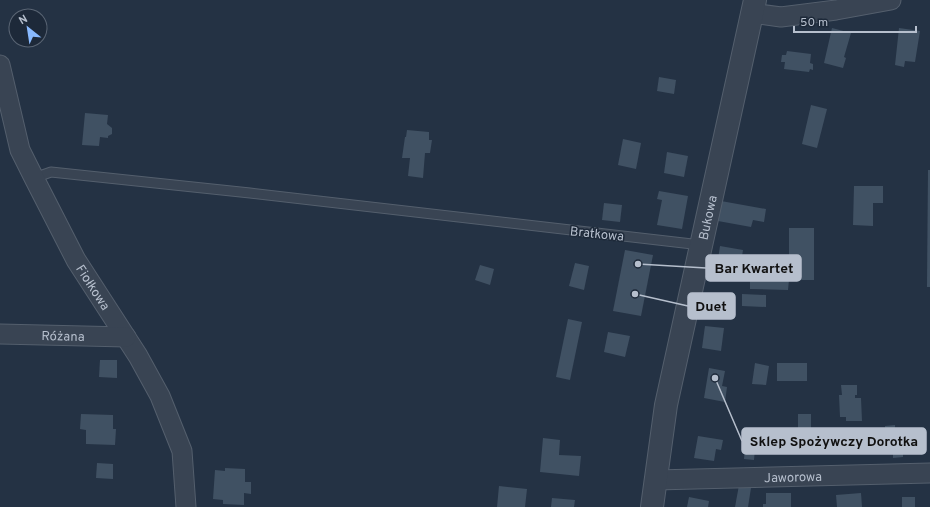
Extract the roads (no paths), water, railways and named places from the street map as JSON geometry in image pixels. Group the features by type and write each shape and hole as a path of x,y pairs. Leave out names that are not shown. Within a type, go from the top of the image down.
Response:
{"street":[{"path":"753,7 781,17 836,10 891,0"},
{"name":"Bukowa","path":"652,507 666,405 753,7"},
{"name":"Fiołkowa","path":"0,65 20,150 76,260 138,356 160,396 182,451 186,507"},
{"name":"Różana","path":"0,334 126,337"},
{"name":"Jaworowa","path":"656,480 930,473"}],"lane":[{"name":"Bratkowa","path":"34,178 51,172 250,193 701,245"}],"place":[{"name":"Bar Kwartet","path":"638,264"},
{"name":"Duet","path":"635,294"},
{"name":"Sklep Spożywczy Dorotka","path":"715,378"}]}
